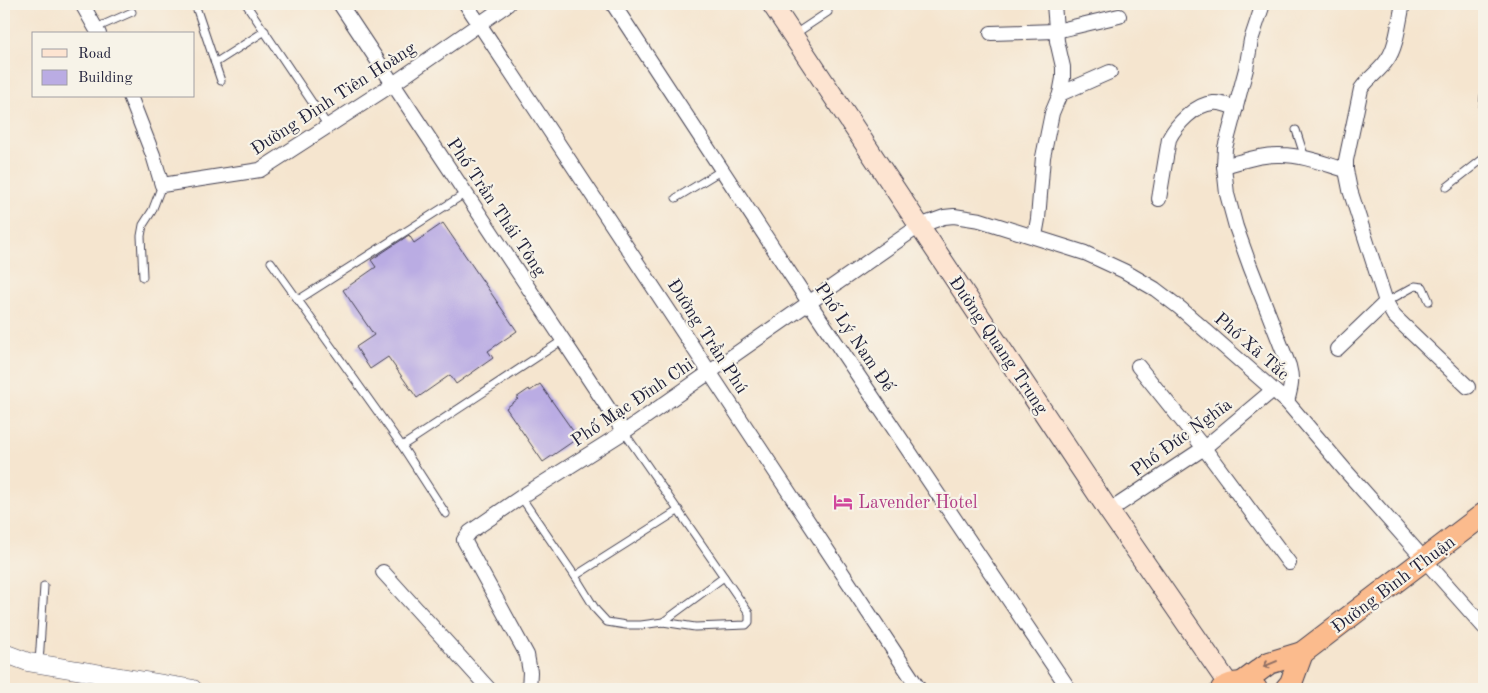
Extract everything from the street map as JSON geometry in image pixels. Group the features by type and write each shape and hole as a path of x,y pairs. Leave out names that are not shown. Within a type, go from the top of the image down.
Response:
{"highway":[{"name":"Đường Bình Thuận","path":"1237,686 1269,663 1302,654 1484,514"},
{"path":"1286,689 1291,683 1302,654"}],"main road":[{"name":"Đường Quang Trung","path":"772,4 1110,511 1237,686"}],"street":[{"path":"82,4 97,31"},
{"name":"Phố Trần Thái Tông","path":"340,4 624,432"},
{"name":"Đường Trần Phú","path":"466,4 919,689"},
{"name":"Đường Đinh Tiên Hoàng","path":"162,185 260,170 393,84 508,4"},
{"name":"Phố Lý Nam Đế","path":"613,4 810,304 1069,689"},
{"path":"1035,236 1043,158 1052,113 1060,94 1063,67 1056,31 1054,4"},
{"path":"1263,4 1250,40 1246,69 1226,148 1224,166 1227,194 1236,227 1289,366 1292,386 1287,402"},
{"path":"1403,4 1391,54 1361,89 1346,160 1346,170 1386,302 1394,316 1468,387"},
{"path":"991,33 1056,31 1119,16"},
{"path":"1060,94 1110,72"},
{"path":"131,98 153,155 162,185"},
{"path":"1159,199 1169,140 1176,128 1194,111 1204,105 1219,103 1236,108"},
{"path":"1224,166 1272,155 1297,156 1346,170"},
{"name":"Phố Xã Tắc","path":"919,226 944,217 965,217 980,220 1035,236 1103,261 1155,289 1180,308 1287,402 1484,627"},
{"name":"Phố Mạc Đĩnh Chi","path":"529,689 530,672 527,655 464,540 470,532 521,497 624,432 810,304 919,226"},
{"path":"1337,349 1386,302"},
{"path":"1138,366 1204,448 1289,562"},
{"name":"Phố Đức Nghĩa","path":"1110,511 1204,448 1273,390"},
{"path":"383,572 489,689"},
{"path":"4,653 33,663 194,689"},
{"path":"4,668 33,663"}],"lane":[{"path":"195,4 221,81"},
{"path":"246,4 328,126"},
{"path":"97,31 132,12"},
{"path":"793,35 828,12"},
{"path":"215,63 265,32"},
{"path":"1484,96 1484,114"},
{"path":"1296,130 1306,158"},
{"path":"1447,187 1484,158"},
{"path":"676,198 722,170"},
{"path":"143,277 142,236 144,224 152,211 162,185"},
{"path":"298,300 466,193"},
{"path":"271,262 402,446 446,514"},
{"path":"1386,302 1415,286 1423,287 1429,301"},
{"path":"402,446 563,340"},
{"path":"521,497 596,610 607,622 641,625 663,622 695,627 746,625 749,622 749,613 624,432"},
{"path":"575,576 679,510"},
{"path":"663,622 724,577"},
{"path":"33,663 44,586"}],"building":[{"path":"443,223 517,331 488,351 493,358 456,384 450,375 417,398 388,357 370,369 356,347 374,335 343,290 376,267 371,260 409,235 414,243"},
{"path":"540,384 578,438 543,462 506,408 518,399 516,398"}],"place":[{"name":"Lavender Hotel","path":"843,502"}]}
